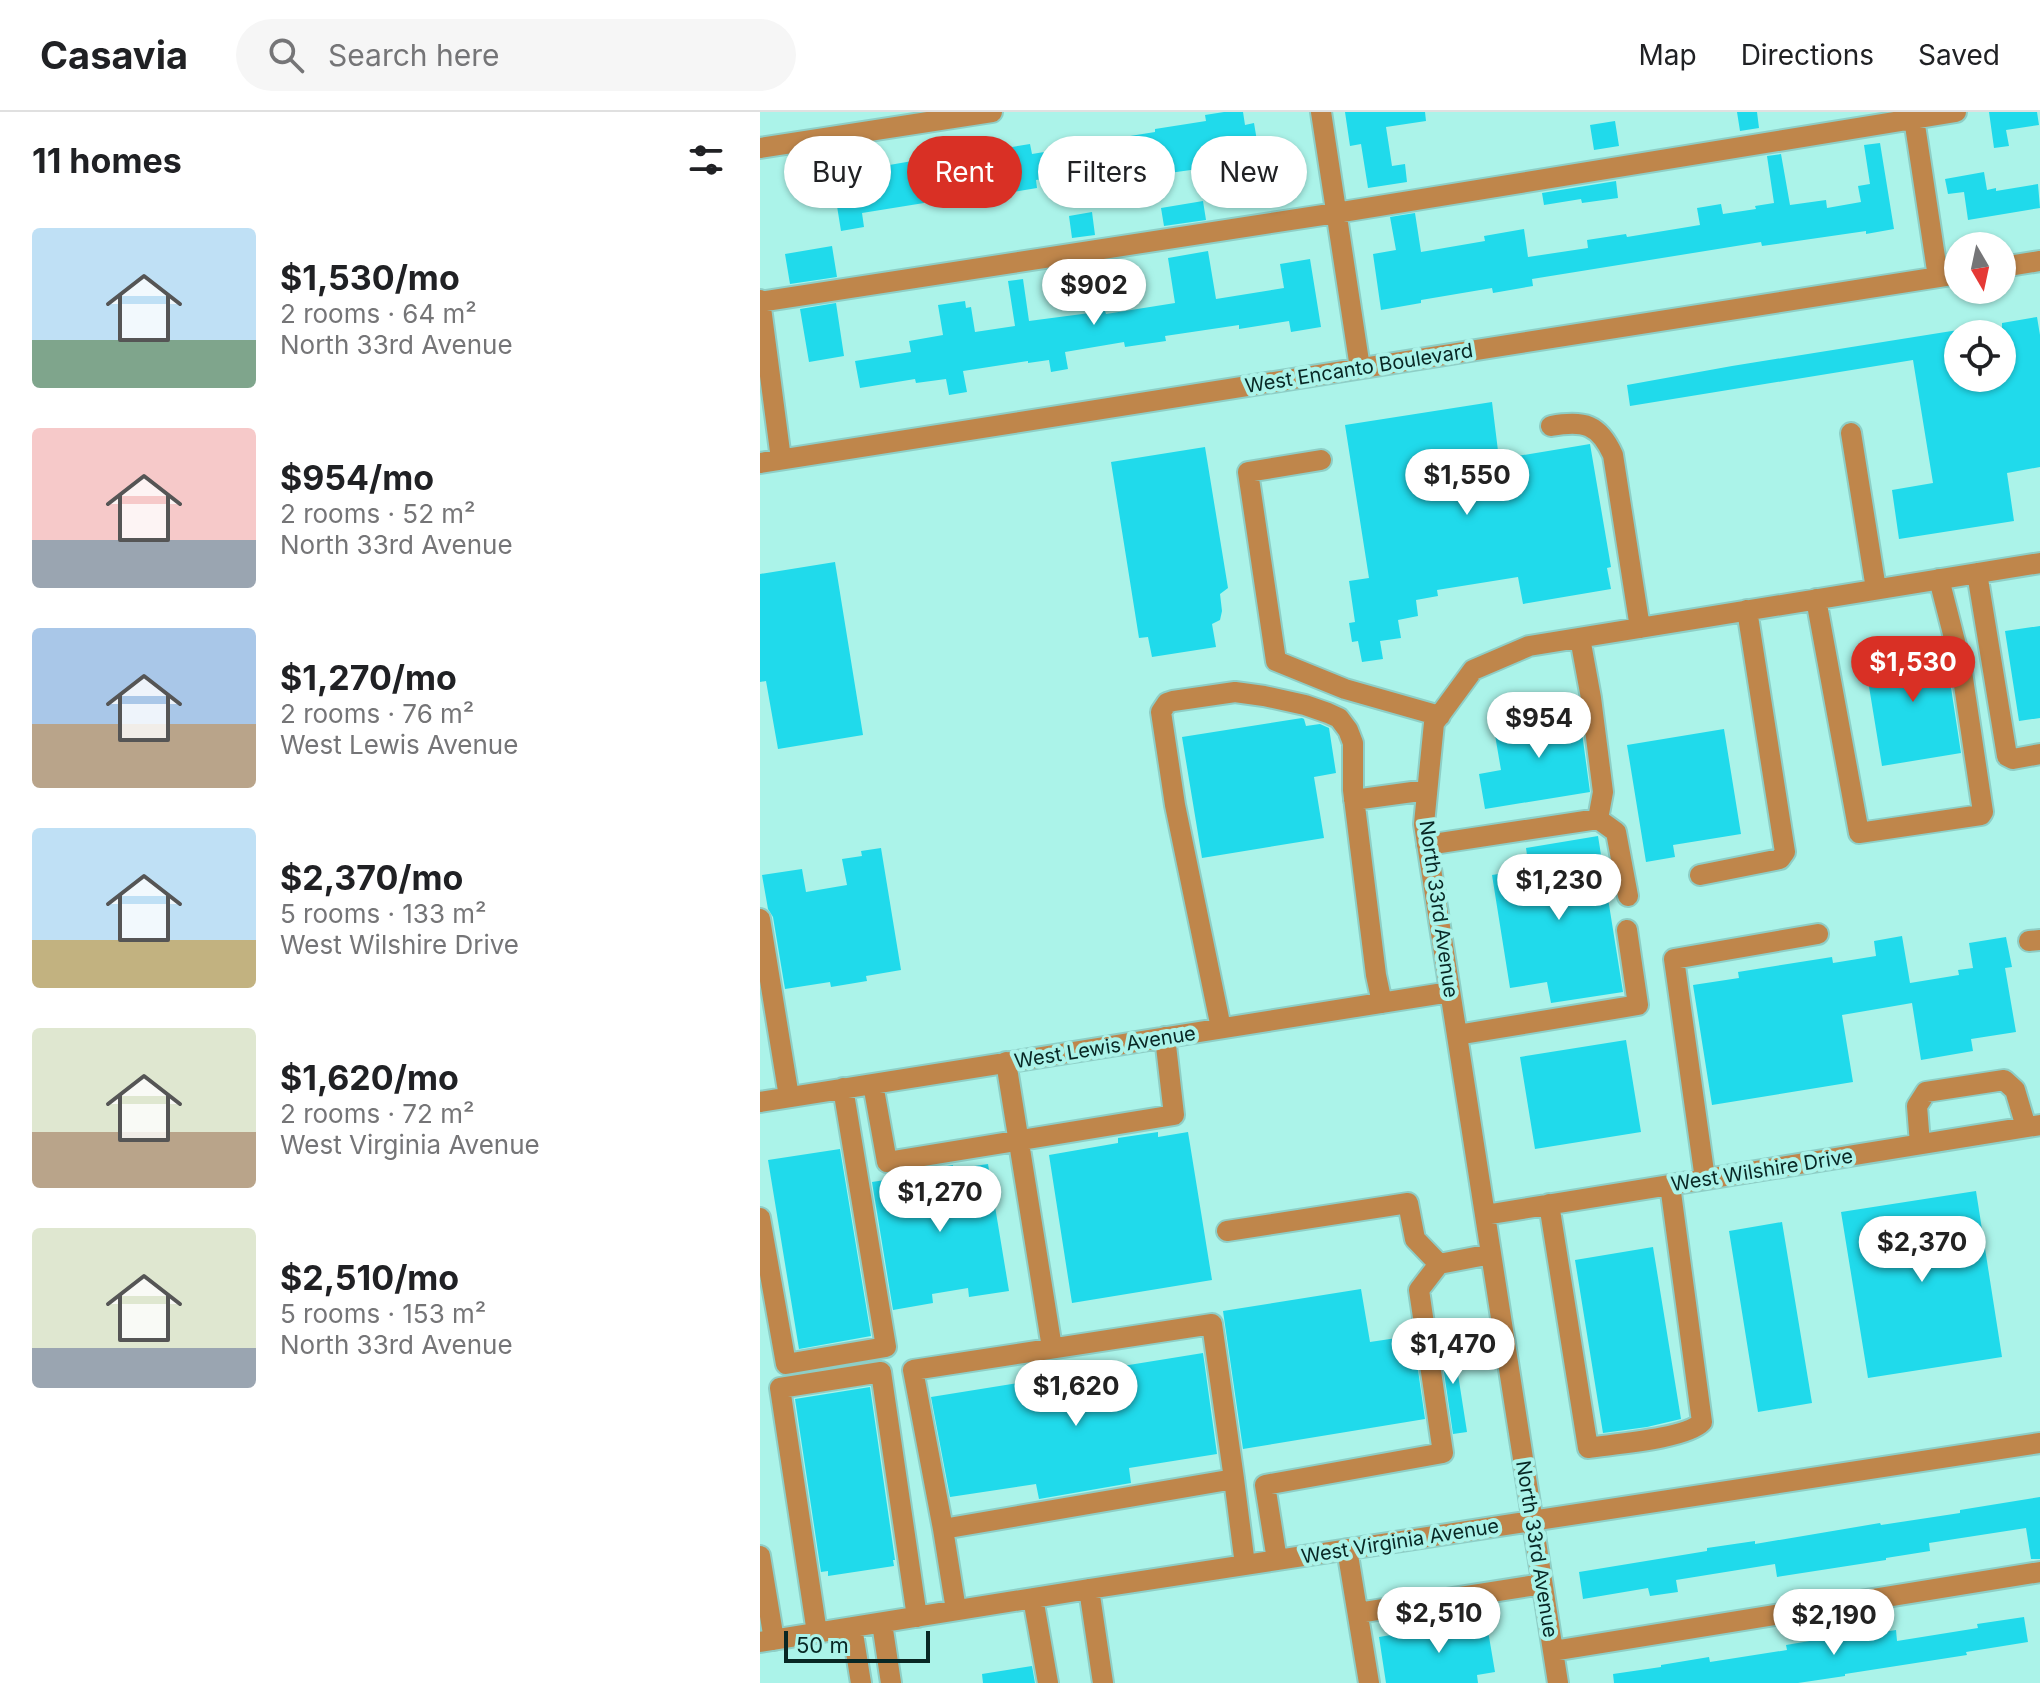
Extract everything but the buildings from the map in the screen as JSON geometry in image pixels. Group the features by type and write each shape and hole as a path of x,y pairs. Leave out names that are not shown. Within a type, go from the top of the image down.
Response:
{"street":[{"path":"760,148 992,112"},
{"path":"1321,112 1360,368"},
{"path":"781,459 760,301 1336,213 1913,116 1956,112"},
{"path":"1913,116 1944,257"},
{"path":"2016,265 2040,261"},
{"name":"West Encanto Boulevard","path":"760,463 1944,276"},
{"path":"1551,426 1572,422 1590,425 1605,439 1613,455 1640,628"},
{"path":"1851,433 1876,589"},
{"path":"1321,460 1248,472 1276,661 1345,689 1440,716"},
{"name":"North 33rd Avenue","path":"1558,1683 1424,824 1434,723 1473,670 1529,646 2040,563"},
{"path":"1977,573 2007,756 2013,759 2040,754"},
{"path":"1816,599 1859,833 1981,815 1961,665 1939,579"},
{"path":"1700,875 1780,859 1785,852 1747,610"},
{"path":"1580,638 1603,792 1598,819"},
{"path":"1221,1028 1175,805 1161,712 1167,703 1173,701 1235,692 1305,705 1339,718 1348,730 1353,743 1354,800 1382,1003"},
{"path":"1354,800 1427,790"},
{"path":"1427,845 1598,819 1616,832 1628,896"},
{"path":"760,919 789,1097"},
{"path":"1457,1035 1638,1005 1627,930"},
{"path":"1705,1179 1674,959 1818,934"},
{"name":"West Lewis Avenue","path":"760,1102 1450,992"},
{"path":"873,1084 887,1162 1174,1115 1165,1037"},
{"path":"1006,1062 1052,1348"},
{"path":"1920,1144 1917,1106 1926,1092 2004,1080 2015,1090 2033,1126"},
{"path":"760,1218 786,1364 886,1347 843,1088"},
{"name":"West Wilshire Drive","path":"1485,1215 2033,1126"},
{"path":"1549,1204 1588,1448 1675,1435 1696,1429 1702,1422 1670,1185"},
{"path":"1227,1231 1408,1203 1415,1239 1439,1264"},
{"path":"1277,1560 1265,1485 1443,1453 1419,1290 1439,1264 1491,1254"},
{"path":"956,1610 913,1370 1052,1348 1212,1324 1245,1565"},
{"path":"817,1633 780,1388 852,1376 881,1372 917,1617"},
{"name":"West Virginia Avenue","path":"767,1641 2040,1443"},
{"path":"943,1529 1234,1479"},
{"path":"1347,1549 1369,1683"},
{"path":"760,1556 767,1641"},
{"path":"1553,1651 2040,1572"},
{"path":"1358,1613 1542,1584"},
{"path":"1089,1589 1103,1683"},
{"path":"1033,1598 1048,1683"},
{"path":"882,1623 891,1683"},
{"path":"852,1627 861,1683"}]}
